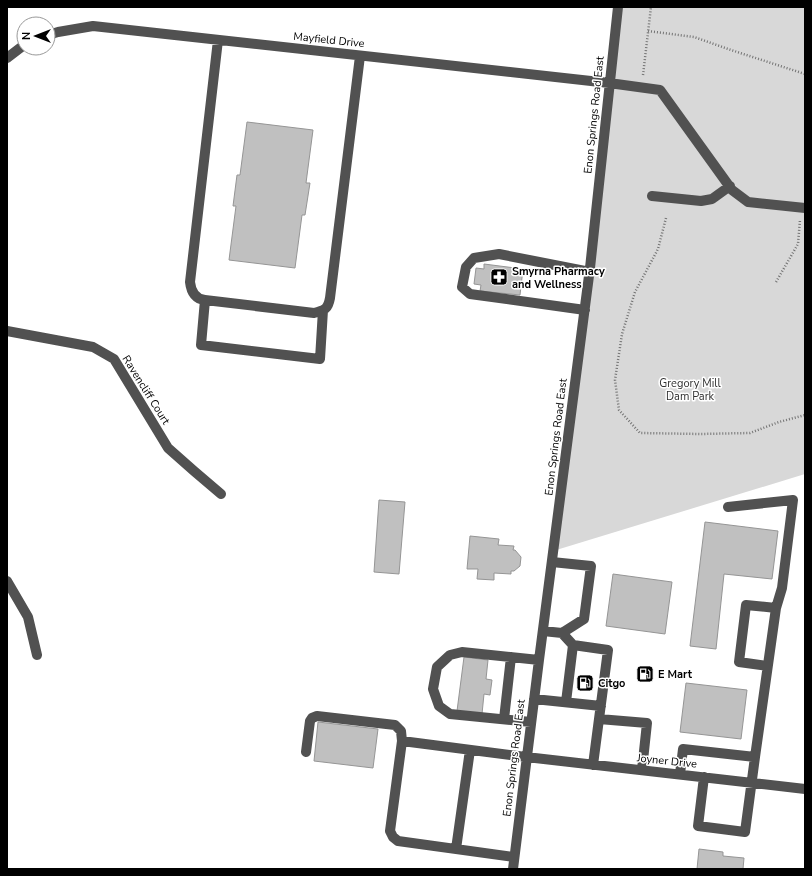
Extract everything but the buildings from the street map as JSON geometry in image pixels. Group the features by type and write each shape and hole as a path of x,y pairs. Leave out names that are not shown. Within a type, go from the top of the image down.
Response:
{"street":[{"name":"Enon Springs Road East","path":"513,869 526,757 590,272 618,7"},
{"name":"Mayfield Drive","path":"56,33 93,26 609,83 660,90 732,190 748,202 803,208"},
{"path":"218,40 190,282 192,291 200,300 314,313 323,310 328,306 330,298 360,56"},
{"path":"7,58 16,51"},
{"path":"652,196 701,201 712,199 730,186"},
{"path":"585,310 470,294 462,287 466,267 474,258 499,254 590,272"},
{"path":"205,300 201,345 320,359 323,310"},
{"name":"Ravencliff Court","path":"7,331 93,347 114,359 168,448 221,494"},
{"path":"704,777 698,826 745,832 767,666 776,608 782,588 793,500 728,507"},
{"path":"543,631 562,633 584,619 591,566 552,562"},
{"path":"7,581 28,617 37,655"},
{"path":"767,666 739,662 746,605 776,608"},
{"path":"562,633 573,645 608,650 593,765"},
{"path":"566,702 573,645"},
{"path":"531,722 450,714 439,706 433,689 437,667 450,655 462,652 539,660"},
{"path":"504,719 511,657"},
{"path":"534,699 601,706"},
{"path":"306,752 310,721 312,718 318,716 395,725 401,731 402,740 390,831 393,838 398,841 514,857"},
{"path":"599,719 648,723 642,770"},
{"name":"Joyner Drive","path":"402,740 526,757 805,789"},
{"path":"680,774 683,749 755,757"},
{"path":"456,849 470,750"}],"path":[{"path":"641,88 651,7"},
{"path":"648,31 694,37 805,74"},
{"path":"776,282 798,244 803,208"},
{"path":"666,218 658,249 635,292 622,334 615,380 619,410 640,433 750,433 779,422 805,415"}],"green space":[{"name":"Gregory Mill Dam Park","path":"618,7 805,7 805,474 553,551"}],"place":[{"name":"Smyrna Pharmacy and Wellness","path":"499,277"},
{"name":"E Mart","path":"645,674"},
{"name":"Citgo","path":"585,683"}]}
